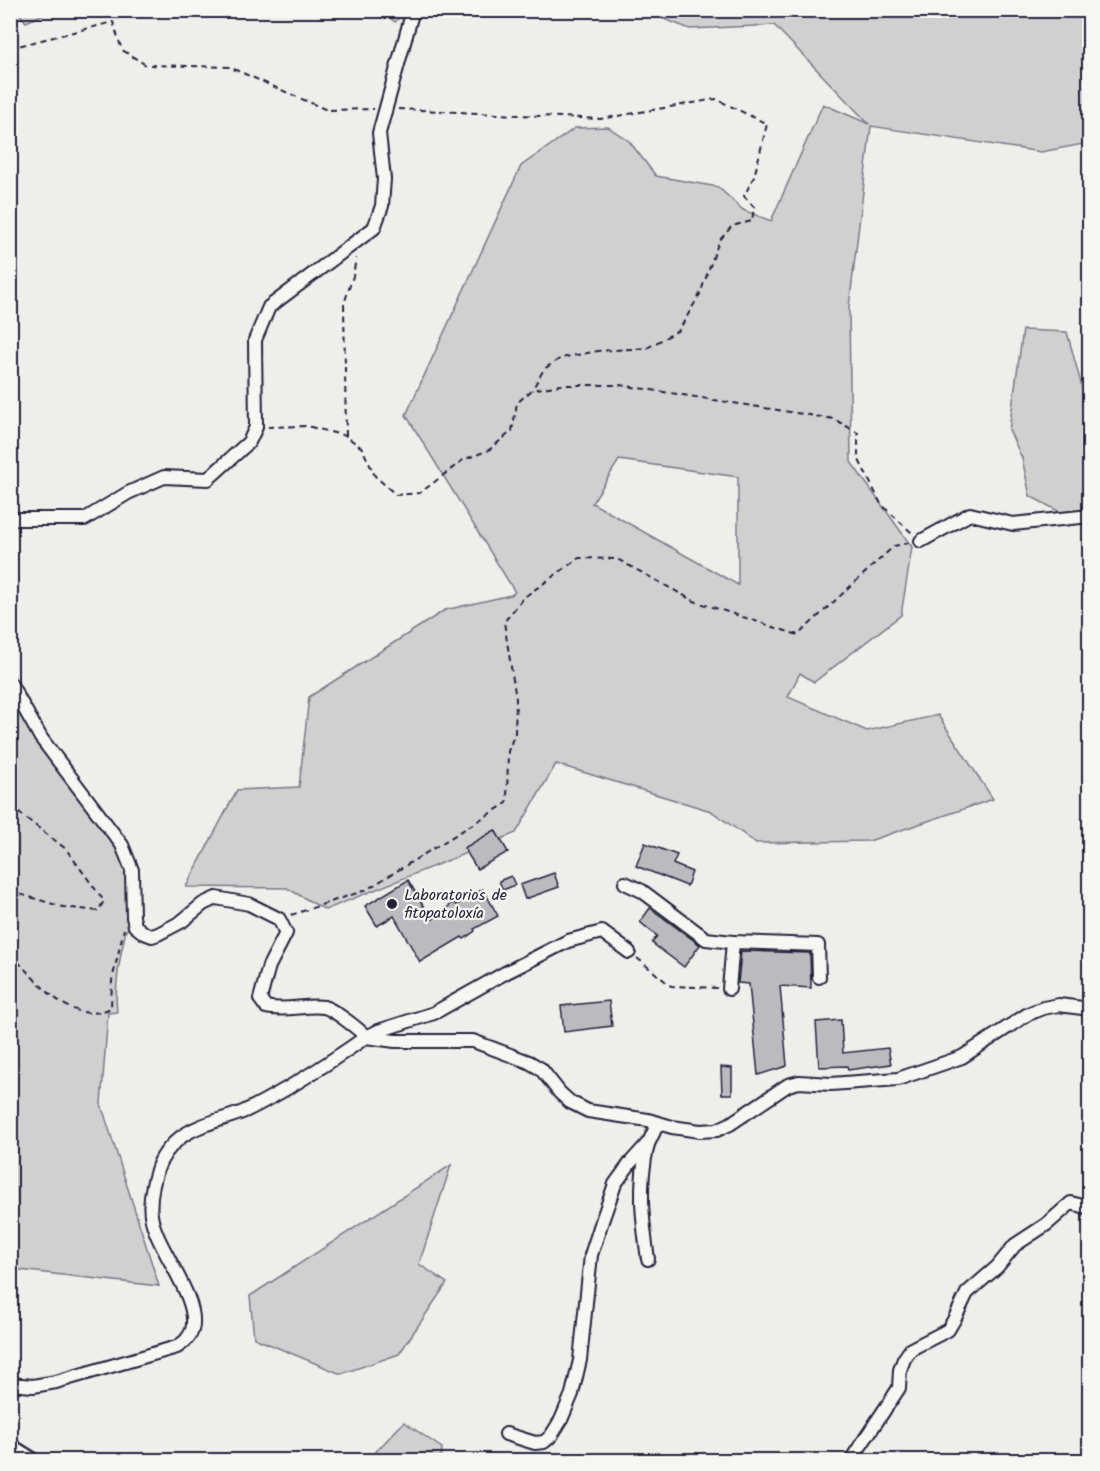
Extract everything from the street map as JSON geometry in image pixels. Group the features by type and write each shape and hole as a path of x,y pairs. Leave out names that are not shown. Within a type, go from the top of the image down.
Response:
{"main road":[{"path":"10,1447 31,1461"}],"street":[{"path":"10,521 14,519 85,519 128,493 164,477 208,480 249,442 256,427 255,340 269,307 374,228 382,206 384,179 379,133 410,12"},
{"path":"921,541 970,514 1013,524 1089,516"},
{"path":"10,683 41,738 122,845 132,870 135,926 144,933 152,936 181,922 203,904 216,898 249,904 279,919 286,933 268,966 260,999 266,1007 276,1010 324,1007 360,1029 366,1037 395,1041 473,1041 529,1062 541,1070 570,1102 588,1111 672,1127 700,1131 717,1130 730,1124 788,1085 898,1080 962,1057 1028,1014 1043,1008 1059,1005 1089,1009"},
{"path":"625,883 642,891 706,939 818,945 819,977"},
{"path":"10,1384 33,1386 56,1382 177,1347 187,1340 192,1330 192,1316 185,1292 155,1229 151,1215 152,1191 157,1168 164,1155 183,1136 252,1106 366,1037 434,1013 568,941 602,932 629,952"},
{"path":"729,988 733,942"},
{"path":"648,1259 643,1223 642,1170 649,1142 658,1123"},
{"path":"506,1434 535,1443 544,1442 551,1436 561,1420 572,1394 580,1360 591,1255 615,1184 649,1142"},
{"path":"851,1461 899,1388 900,1370 911,1349 948,1330 967,1293 997,1267 1015,1245 1047,1224 1071,1203 1089,1208"}],"path":[{"path":"10,48 113,22 122,50 146,65 229,68 327,110 385,109 600,119 716,99 767,124 754,177 744,196 754,207 753,221 732,226 719,241 700,294 679,330 647,348 598,351 561,358 544,369 532,390 517,403 512,431 489,450 463,460 420,493 396,495 375,476 362,448 346,436 307,426 256,427"},
{"path":"346,436 344,304 353,276 355,242"},
{"path":"532,390 561,385 620,385 834,419 858,433 858,458 881,504 921,541"},
{"path":"279,919 366,890 507,803 508,751 515,733 516,699 504,622 523,598 579,558 617,559 694,601 798,635 894,546 921,541"},
{"path":"10,806 66,849 104,901 98,911 63,907 10,891"},
{"path":"10,954 49,993 70,1010 90,1015 101,1013 111,1008 112,980 122,934 133,908"},
{"path":"629,952 671,986 729,988"}],"shaded area":[{"path":"17,11 51,11 26,22"},
{"path":"381,11 407,11 395,22"},
{"path":"643,11 1089,11 1089,143 1041,152 871,126 849,307 851,462 912,547 901,615 814,682 800,673 788,697 867,731 938,715 993,799 869,841 756,843 711,811 556,764 516,833 325,910 287,888 186,887 237,790 299,787 309,697 445,610 511,595 515,592 406,415 521,166 575,128 608,127 629,141 656,176 718,187 743,210 771,221 823,104 869,124 774,25 690,29","holes":["619,460 738,477 738,585 592,503"]},
{"path":"1023,330 1067,332 1089,413 1089,511 1060,512 1030,496 1022,458 1009,430"},
{"path":"10,686 104,824 131,872 132,927 126,930 120,961 116,992 117,1012 108,1013 101,1104 159,1286 11,1269"},
{"path":"451,1165 419,1264 447,1283 399,1354 341,1374 254,1338 250,1296"},
{"path":"404,1422 442,1448 441,1460 368,1460"}],"building":[{"path":"495,830 508,852 477,869 464,848"},
{"path":"645,843 677,855 673,864 692,872 687,886 636,866"},
{"path":"554,873 559,887 525,899 520,885"},
{"path":"511,876 515,885 503,890 499,881"},
{"path":"408,880 433,919 454,902 456,905 483,889 498,916 474,929 475,931 464,939 462,937 420,962 394,916 377,926 365,906"},
{"path":"650,908 700,945 684,967 652,943 657,936 640,922"},
{"path":"741,951 810,953 811,988 780,986 787,1066 758,1075 749,984 738,983"},
{"path":"609,1001 612,1026 564,1032 561,1006"},
{"path":"841,1020 843,1053 888,1048 891,1064 848,1070 847,1066 819,1067 816,1022"},
{"path":"721,1067 732,1068 732,1094 722,1094"}],"place":[{"name":"Laboratorios de fitopatoloxía","path":"392,904"}]}
